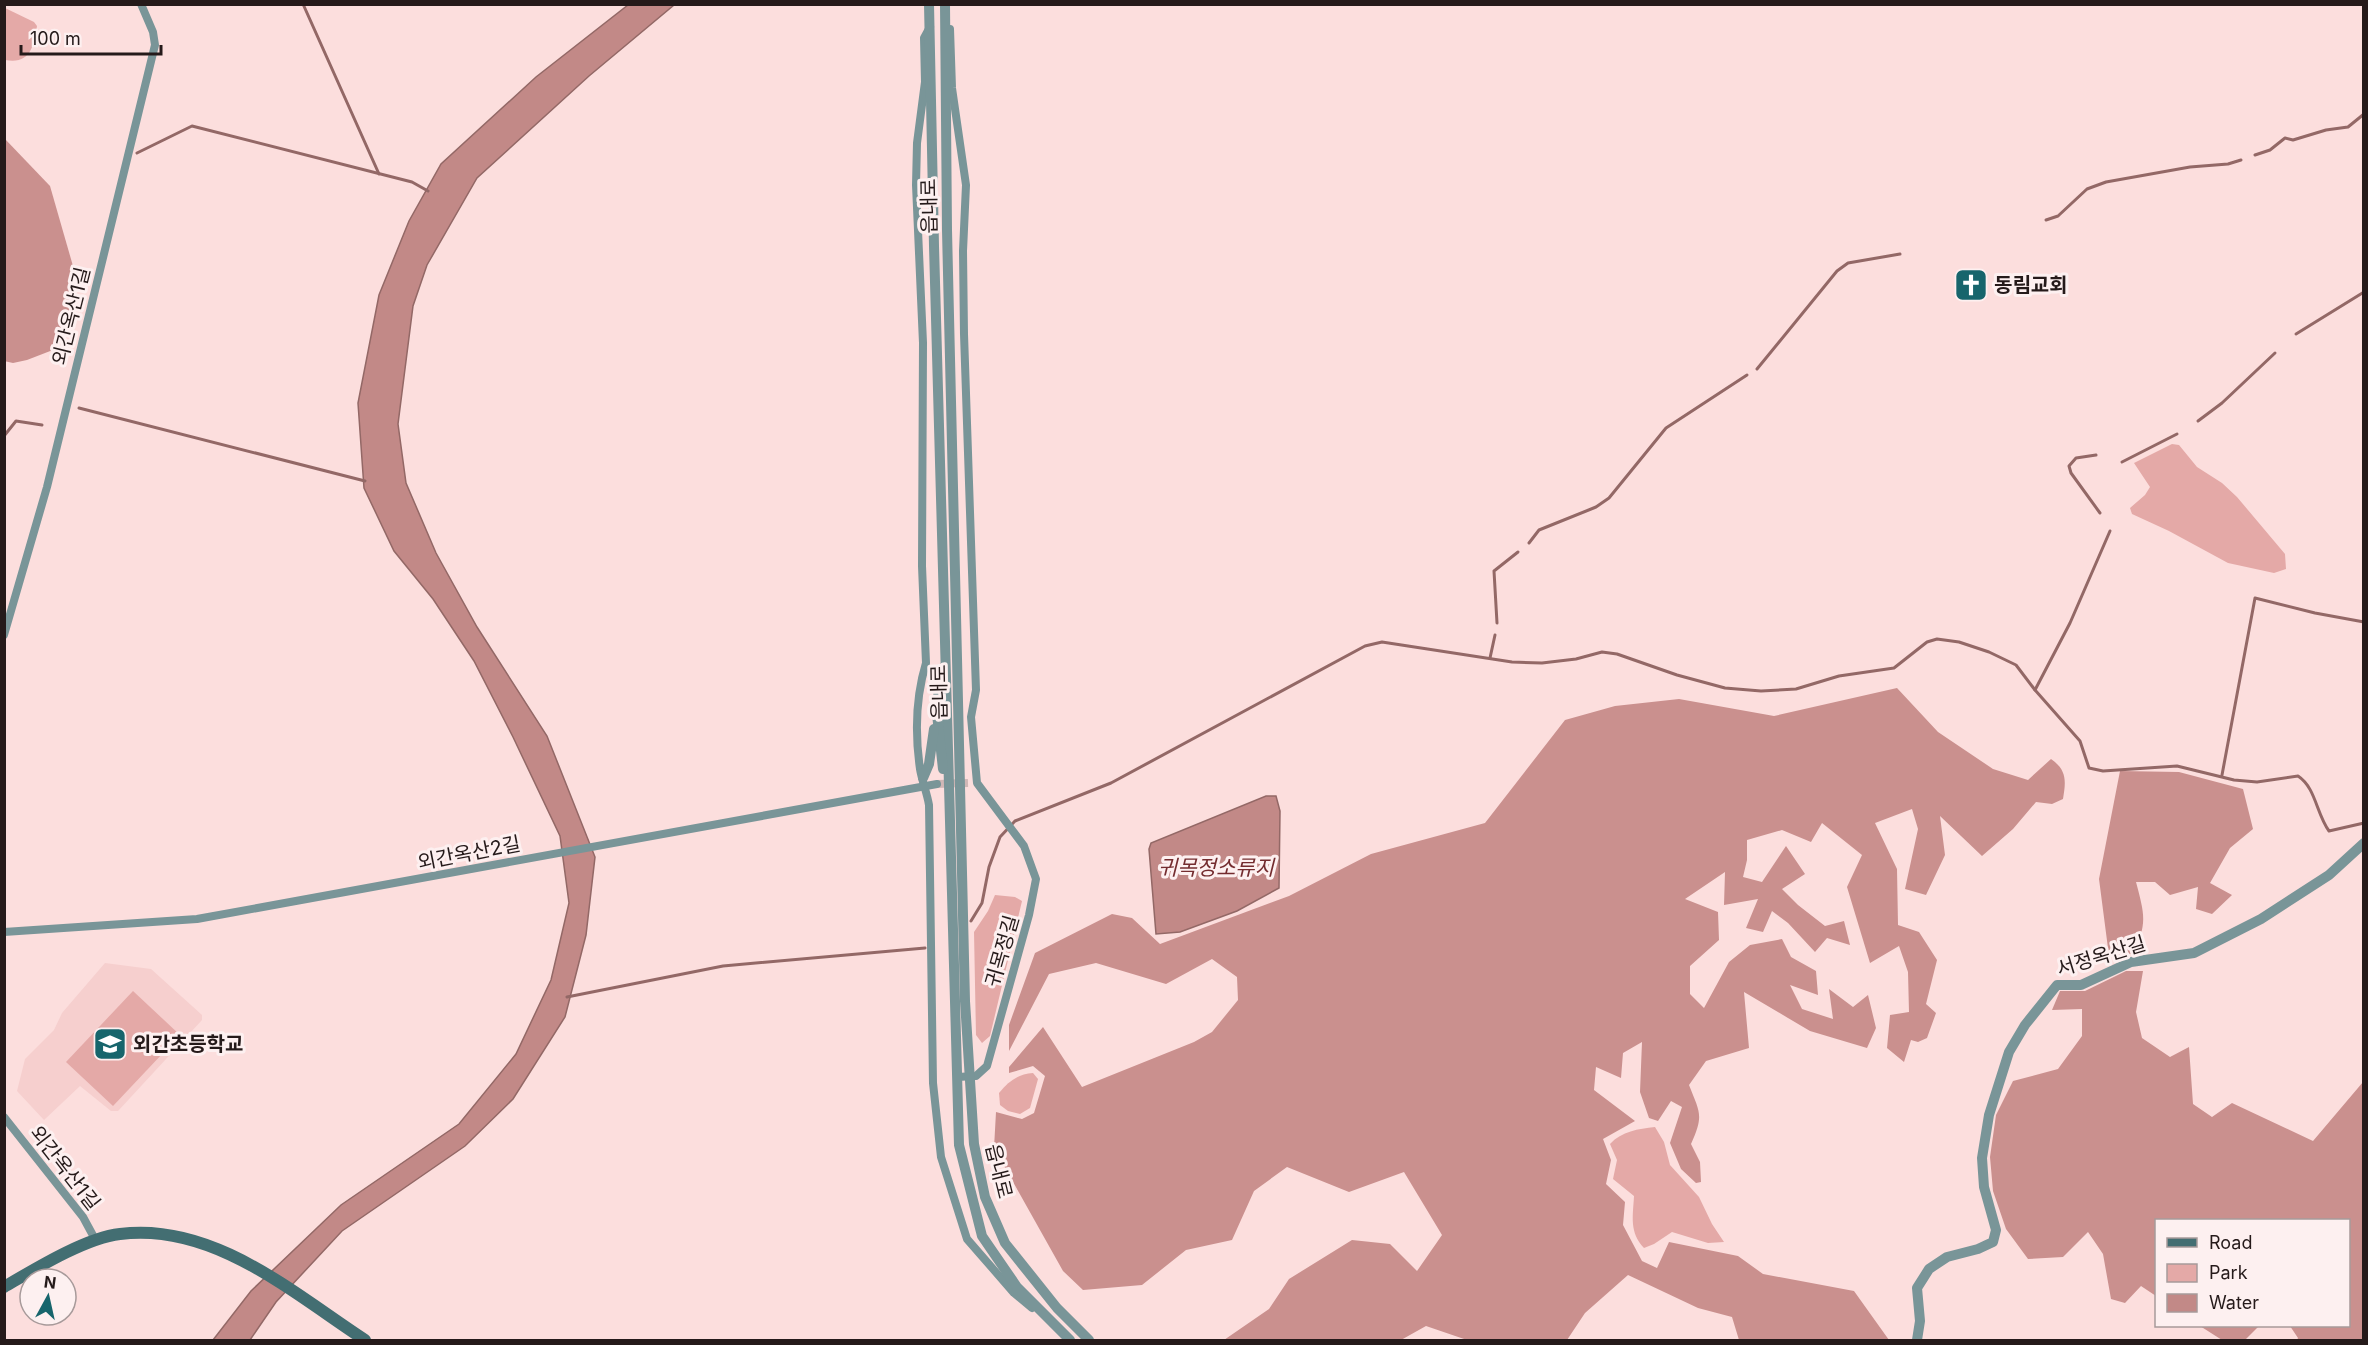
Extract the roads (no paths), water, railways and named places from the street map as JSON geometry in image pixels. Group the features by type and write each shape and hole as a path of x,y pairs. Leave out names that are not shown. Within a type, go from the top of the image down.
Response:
{"main road":[{"path":"4,1287 73,1251 119,1234 138,1233 198,1240 254,1266 313,1303 365,1341"}],"street":[{"name":"외간옥산1길","path":"4,635 47,487 155,45 153,32 141,4"},
{"name":"읍내로","path":"929,4 959,1145 982,1236 1017,1287 1070,1341"},
{"name":"읍내로","path":"946,4 955,600 965,1001 974,1144 985,1197 1005,1243 1057,1308 1089,1341"},
{"name":"귀목정길","path":"946,4 950,19 952,88 966,185 963,251 964,334 976,690 971,717 973,783 1024,846 1036,879 1034,898 987,1066 981,1073 969,1077"},
{"path":"930,26 924,38 925,82 917,143 916,185 923,365 922,566 926,663 922,676 917,718 919,757 929,805 933,1083 941,1157 967,1239 1014,1293 1059,1330"},
{"path":"924,782 937,714 939,672 945,657"},
{"path":"937,714 940,758 949,788"},
{"name":"외간옥산2길","path":"4,932 197,919 924,782 937,784"},
{"name":"서정옥산길","path":"1917,1341 1920,1321 1917,1288 1929,1269 1947,1257 1978,1249 1993,1242 1996,1230 1984,1187 1982,1158 1989,1115 2009,1052 2025,1025 2057,985 2080,985 2131,962 2194,953 2261,919 2329,875 2364,843"},
{"path":"957,1077 969,1077"},
{"name":"외간옥산1길","path":"4,1117 83,1217 96,1241"}],"water":[{"path":"628,5 674,5 589,76 477,178 427,265 413,306 398,424 406,483 436,553 477,627 547,736 595,857 586,935 565,1017 513,1099 465,1146 342,1231 276,1302 250,1340 213,1340 251,1291 341,1205 459,1124 516,1054 551,980 569,903 560,836 474,661 433,599 394,551 364,488 358,403 379,295 409,221 441,164 536,77"},
{"name":"귀목정소류지","path":"1266,796 1276,796 1280,811 1279,888 1237,911 1180,932 1156,934 1149,849 1151,843"}],"waterway":[{"path":"303,4 379,174"},
{"path":"2255,155 2270,150 2285,138 2293,140 2326,130 2348,127 2364,114"},
{"path":"137,153 192,126 412,182 428,191"},
{"path":"2046,220 2058,216 2087,189 2106,182 2190,167 2228,164 2241,160"},
{"path":"1757,369 1837,271 1848,263 1900,254"},
{"path":"2296,334 2364,292"},
{"path":"2198,421 2222,403 2275,353"},
{"path":"1529,543 1539,530 1596,507 1609,498 1666,428 1747,375"},
{"path":"79,408 365,481"},
{"path":"4,436 16,421 42,425"},
{"path":"2122,462 2177,434"},
{"path":"2096,455 2076,458 2069,466 2071,473 2100,513"},
{"path":"2035,690 2070,623 2110,531"},
{"path":"1497,623 1494,571 1518,552"},
{"path":"2222,775 2255,598 2364,622"},
{"path":"1490,658 1495,635"},
{"path":"971,921 982,903 989,867 1000,837 1015,821 1111,783 1365,646 1382,642 1512,662 1542,663 1576,659 1602,652 1617,654 1677,675 1725,688 1761,691 1796,689 1839,676 1894,668 1927,642 1937,639 1959,642 1989,652 2016,665 2080,741 2089,768 2103,771 2177,766 2234,780 2257,782 2298,776 2309,787 2329,831 2364,823"},
{"path":"567,997 723,966 925,948"}],"tunnel":[{"path":"937,784 968,783"}],"place":[{"name":"동림교회","path":"1971,285"},
{"name":"외간초등학교","path":"110,1044"}]}
